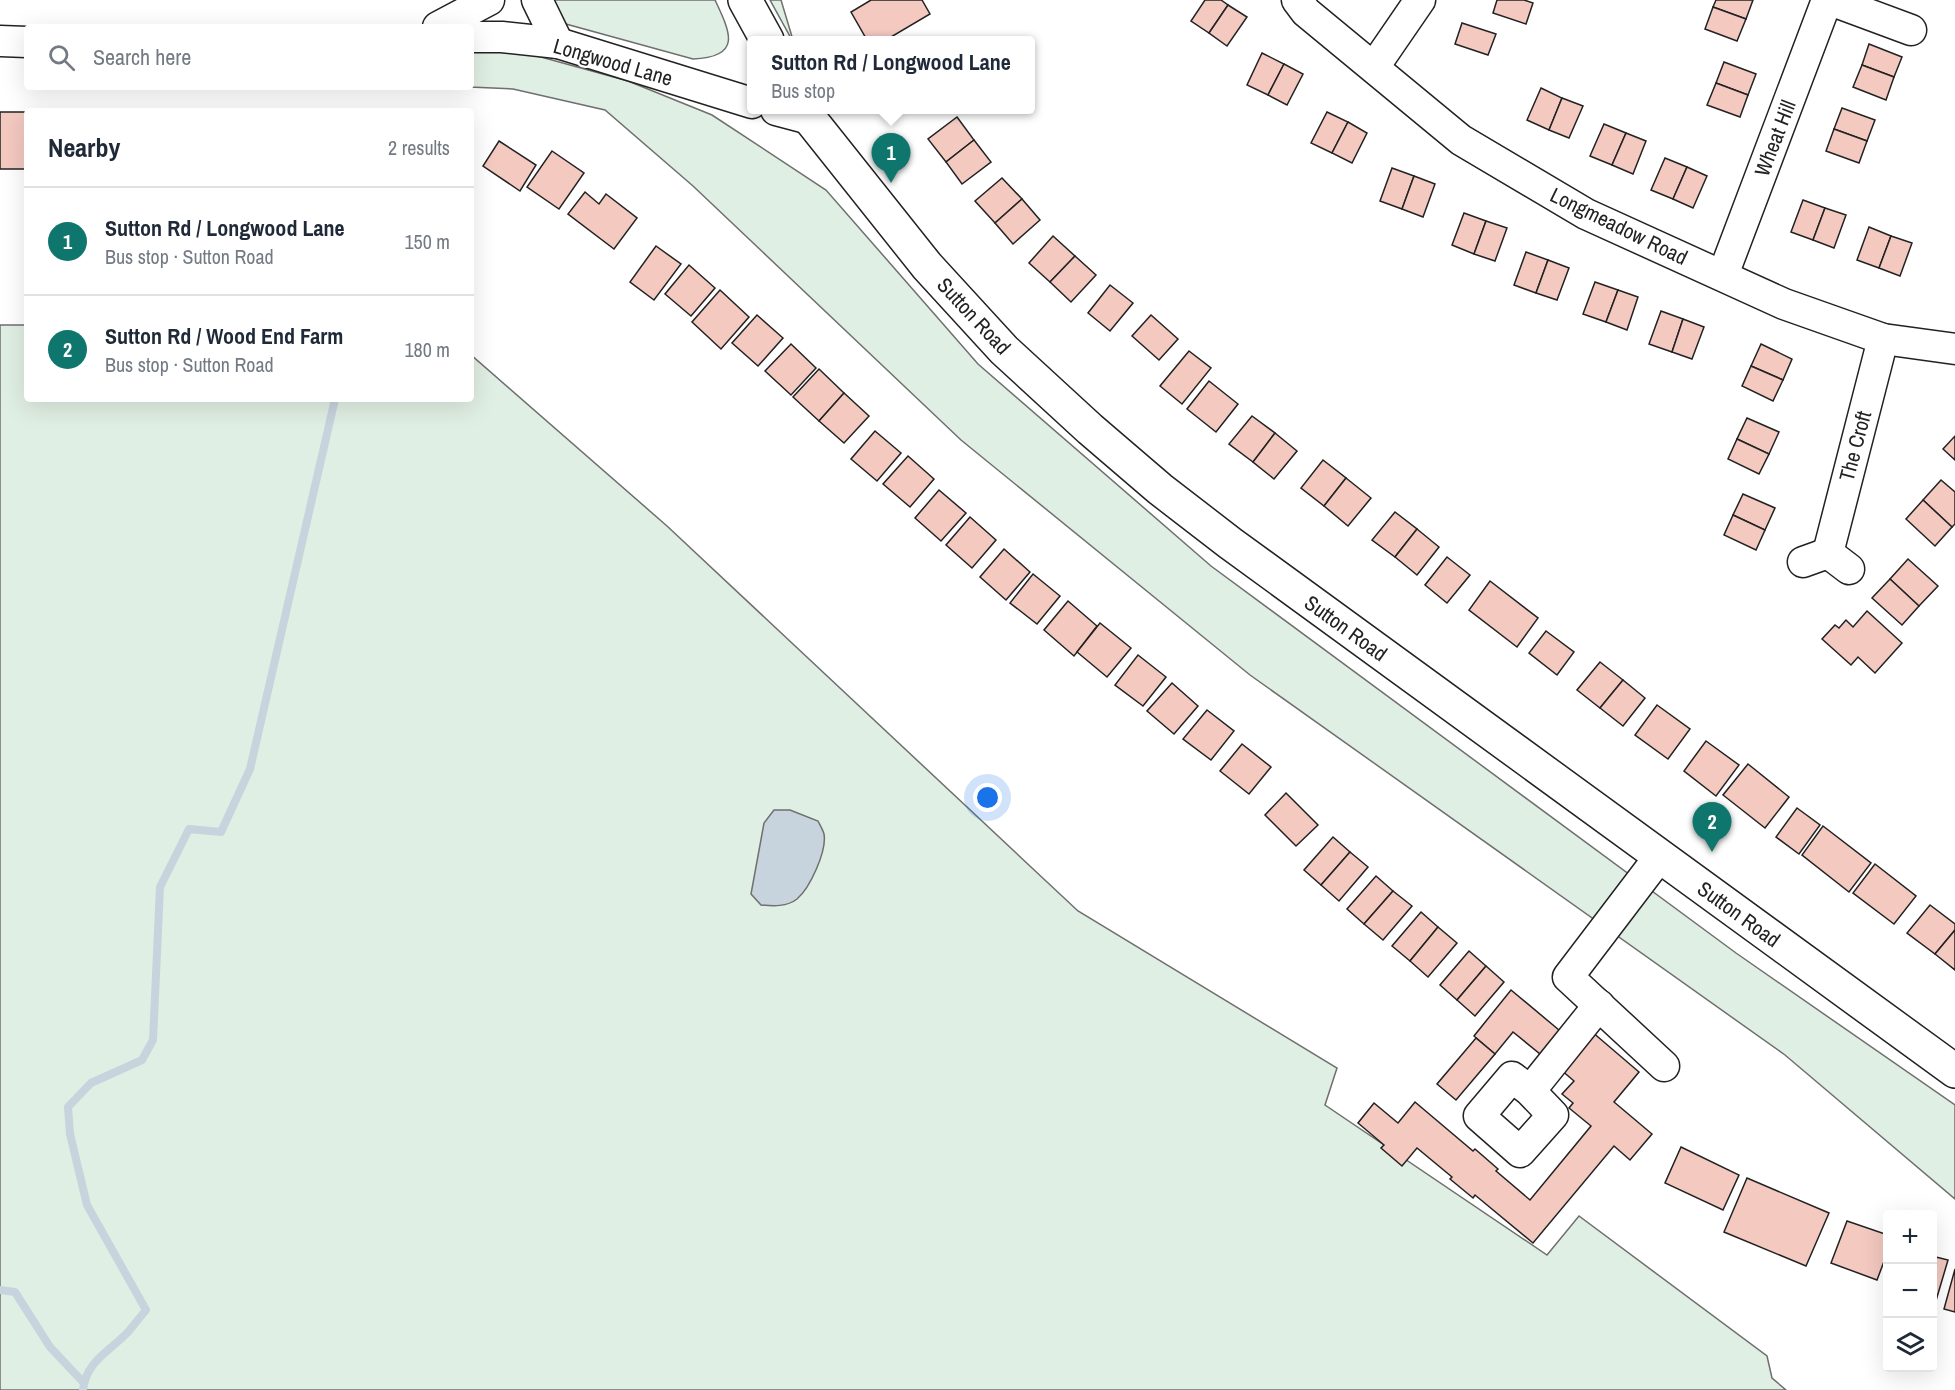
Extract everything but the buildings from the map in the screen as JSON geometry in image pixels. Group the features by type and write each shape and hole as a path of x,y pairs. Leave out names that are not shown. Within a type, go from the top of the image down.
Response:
{"main road":[{"path":"745,0 765,36"},
{"name":"Sutton Road","path":"808,114 935,274 1004,350 1160,489 1230,543 1955,1071"}],"street":[{"path":"444,24 489,0"},
{"path":"537,0 558,44"},
{"name":"Longmeadow Road","path":"1297,0 1306,12 1461,140 1586,214 1784,304 1883,339 1955,349"},
{"path":"1374,67 1420,0"},
{"name":"Wheat Hill","path":"1723,275 1829,0 1911,30"},
{"name":"Longwood Lane","path":"474,37 502,37 558,44 747,101"},
{"path":"0,41 24,42"},
{"name":"The Croft","path":"1826,561 1883,339"},
{"path":"1660,856 1568,976 1664,1066"},
{"path":"1530,1091 1599,1005"}],"green space":[{"path":"551,0 715,0 725,22 728,41 726,48 720,53 693,59 566,24 557,15"},
{"path":"770,0 781,0 792,36"},
{"path":"474,49 523,52 628,81 712,115 826,190 978,364 1211,566 1736,953 1955,1105 1955,1199 1785,1055 1250,675 961,440 693,186 605,110 513,89 474,87"},
{"path":"0,325 24,325 24,402 474,402 474,358 667,526 1078,911 1337,1068 1325,1105 1547,1255 1579,1216 1767,1356 1772,1378 1786,1390 0,1390"}],"shaded area":[{"path":"774,810 790,810 818,821 824,832 823,850 807,887 793,902 775,906 761,905 751,894 764,823"}],"waterway":[{"path":"83,1390 85,1380 94,1364 128,1332 146,1310 87,1205 70,1134 68,1107 91,1083 142,1060 153,1040 160,887 189,829 221,832 250,769 334,402"},
{"path":"0,1290 15,1292 50,1347 84,1383"}],"place":[{"name":"Sutton Rd / Longwood Lane","path":"891,183"},
{"name":"Sutton Rd / Wood End Farm","path":"1712,852"}]}
